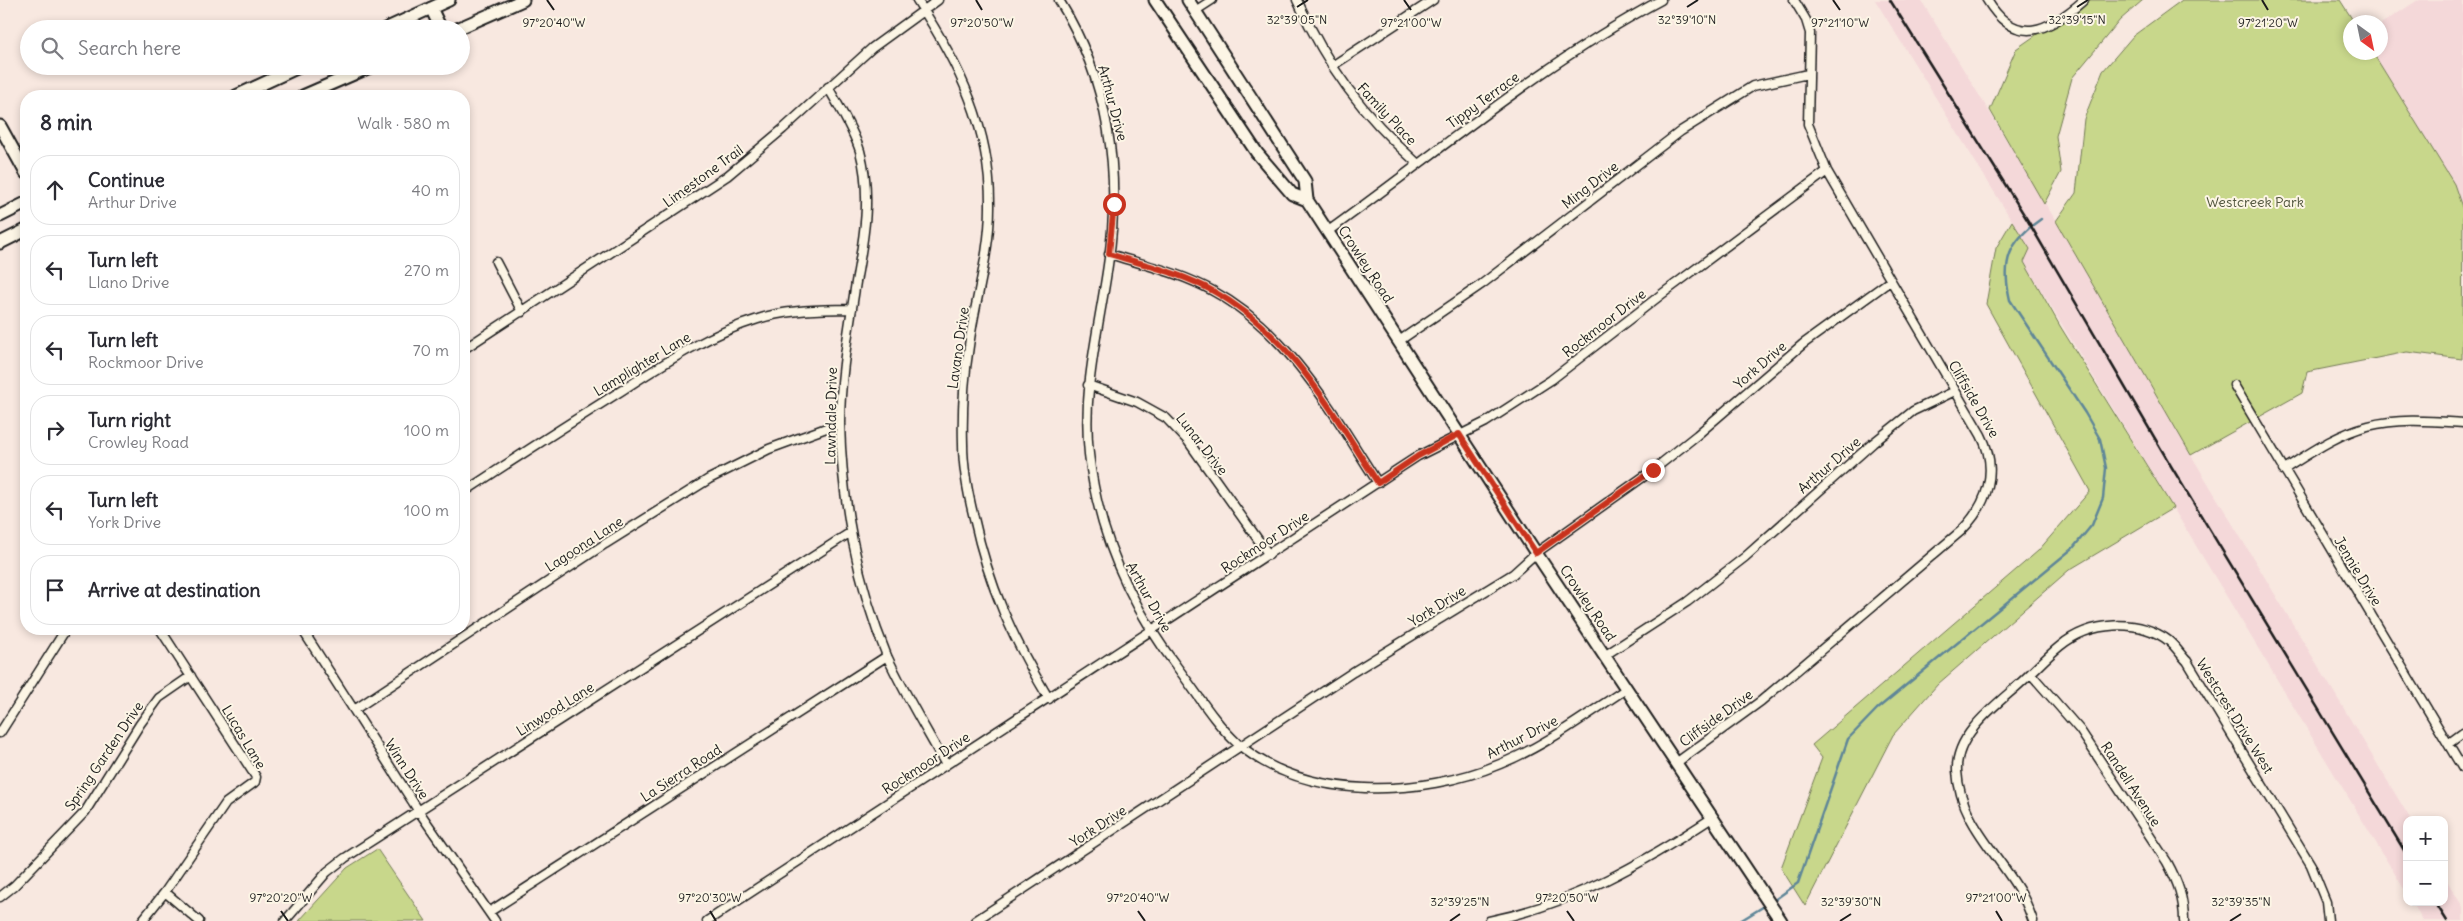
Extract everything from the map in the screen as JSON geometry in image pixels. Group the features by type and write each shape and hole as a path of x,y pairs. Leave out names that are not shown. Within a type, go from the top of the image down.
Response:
{"main road":[{"path":"405,20 449,0"},
{"path":"470,23 523,0"},
{"name":"Crowley Road","path":"1155,0 1257,153 1292,194 1307,200"},
{"name":"Crowley Road","path":"1188,0 1305,181 1307,200 1327,232 1536,553 1780,921"},
{"path":"431,8 437,20"},
{"path":"249,90 282,75"},
{"path":"318,90 352,75"},
{"path":"0,126 20,162"},
{"path":"0,216 20,206"},
{"path":"0,244 20,233"}],"street":[{"name":"Lavano Drive","path":"917,0 956,65 974,108 985,155 990,207 986,253 968,346 964,389 963,444 968,490 983,560 995,595 1023,655 1049,699"},
{"name":"Limestone Trail","path":"470,345 727,176 777,134 872,48 938,0"},
{"name":"Arthur Drive","path":"1060,0 1073,22 1097,84 1113,152 1114,204 1109,254 1088,385 1089,454 1103,528 1120,574 1153,632 1170,659 1213,715 1241,746 1266,762 1293,774 1324,782 1368,788 1426,785 1472,774 1508,761 1565,729 1626,689"},
{"path":"1195,11 1212,0"},
{"name":"Family Place","path":"1297,0 1310,28 1332,66 1355,100 1392,140 1418,164"},
{"path":"1332,66 1433,0"},
{"name":"Tippy Terrace","path":"1327,232 1499,103 1584,45 1661,0"},
{"name":"Cliffside Drive","path":"1676,763 1761,701 1867,614 1972,520 1984,502 1989,486 1990,457 1982,434 1890,281 1828,171 1808,124 1810,33 1806,20 1794,0"},
{"path":"1987,0 1995,13 2007,24 2023,30 2039,28 2065,15 2084,0"},
{"name":"Ming Drive","path":"1399,342 1482,284 1696,120 1753,86 1808,74"},
{"name":"Lawndale Drive","path":"828,87 859,150 866,185 867,219 843,367 840,423 843,477 851,532 870,608 887,656 946,765"},
{"name":"Rockmoor Drive","path":"707,921 1153,632 1418,456 1486,422 1551,380 1662,294 1828,171"},
{"path":"1109,254 1176,274 1213,291 1237,305 1271,333 1303,370 1378,483"},
{"path":"496,262 522,312"},
{"name":"York Drive","path":"975,921 986,918 1353,672 1513,574 1536,553 1660,464 1803,344 1890,281"},
{"name":"Lamplighter Lane","path":"470,488 648,374 709,338 736,326 775,314 816,310 852,310"},
{"name":"Lunar Drive","path":"1088,385 1137,402 1166,418 1188,442 1269,555"},
{"name":"Jennie Drive","path":"2234,385 2463,769"},
{"name":"Arthur Drive","path":"1604,656 1687,602 1745,557 1873,443 1913,411 1955,391"},
{"path":"2283,470 2332,440 2368,426 2395,422 2463,423"},
{"name":"Lagoona Lane","path":"470,633 605,544 709,479 768,449 840,423"},
{"name":"Linwood Lane","path":"285,921 328,872 418,810 851,532"},
{"name":"Westcrest Drive West","path":"2034,921 2023,896 1980,836 1964,806 1957,770 1962,748 1979,721 2061,644 2079,634 2115,624 2148,630 2170,642 2187,661 2311,865 2326,902 2328,921"},
{"path":"0,733 62,635"},
{"name":"Lucas Lane","path":"142,921 165,892 226,803 255,782 256,777 164,635"},
{"name":"Winn Drive","path":"306,635 418,810 495,921"},
{"name":"Lagoona Lane","path":"354,710 467,635"},
{"name":"La Sierra Road","path":"489,912 887,656"},
{"name":"Randell Avenue","path":"2031,674 2080,730 2167,862 2178,882 2184,906 2184,921"},
{"name":"Spring Garden Drive","path":"0,897 14,886 85,812 140,724 159,698 191,676"},
{"path":"2448,744 2463,733"},
{"path":"1489,921 1534,910 1591,889 1659,853 1712,818"},
{"path":"165,892 199,921"}],"shaded area":[{"path":"1875,0 1921,0 2056,221 2191,455 2409,816 2403,816 2403,887 2024,262 2029,248"},
{"path":"2418,0 2463,0 2463,210 2454,184 2377,60 2388,60 2388,19"},
{"path":"2448,883 2463,907 2463,921 2423,921 2414,906 2448,906"}],"green space":[{"path":"2086,0 2143,0 2120,20 2072,78 2056,136 2061,172 2044,204 1990,110 2016,49"},
{"name":"Westcreek Park","path":"2182,0 2340,0 2350,15 2343,15 2343,60 2377,60 2454,184 2463,210 2462,359 2407,352 2307,372 2302,393 2191,455 2056,221 2076,193 2084,119 2103,71 2133,36"},
{"path":"2012,221 2030,249 2024,262 2060,326 2173,508 2069,570 1938,684 1893,735 1805,906 1781,868 1822,758 1812,745 2038,551 2090,491 1986,304 1996,248"},
{"path":"377,849 426,921 299,921 347,868"}],"waterway":[{"path":"1773,901 1798,883 1848,739 1877,709 2073,548 2092,525 2103,498 2106,468 2100,439 2085,413 2010,300 2007,287 2007,263 2010,254 2021,236 2041,219"},
{"path":"1740,921 1766,905"}],"railway":[{"path":"1890,0 2028,221 2171,466 2403,848"},
{"path":"2438,906 2447,921"}],"route":[{"path":"1114,204 1109,254 1176,274 1213,291 1237,305 1271,333 1303,370 1328,405 1378,483 1418,456 1459,434 1536,553 1653,470"}]}
